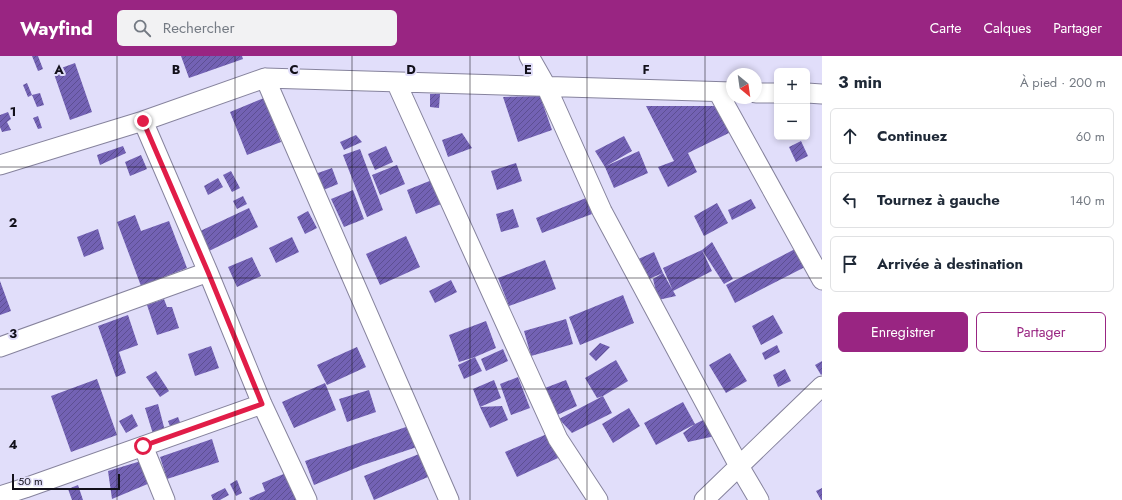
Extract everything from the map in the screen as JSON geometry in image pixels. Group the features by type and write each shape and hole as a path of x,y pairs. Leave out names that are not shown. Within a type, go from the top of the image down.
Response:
{"street":[{"path":"535,58 602,211 739,466 759,500"},
{"path":"265,78 449,500"},
{"path":"0,165 143,121 265,78 725,92 820,272"},
{"path":"396,82 558,439 598,500"},
{"path":"762,93 774,93"},
{"path":"810,93 822,94"},
{"path":"143,121 208,272 262,404 306,500"},
{"path":"0,347 208,272"},
{"path":"704,500 822,386"},
{"path":"0,496 27,494 143,446 262,404"},
{"path":"143,446 165,500"}],"building":[{"path":"32,56 38,56 43,69 38,71"},
{"path":"181,56 242,56 243,59 189,78"},
{"path":"75,63 92,112 70,120 53,71"},
{"path":"27,83 32,95 28,97 23,85"},
{"path":"40,93 44,105 37,107 32,95"},
{"path":"430,94 440,94 439,108 430,107"},
{"path":"540,96 552,130 518,142 503,97"},
{"path":"264,98 281,142 247,155 230,112"},
{"path":"646,106 720,106 733,131 688,153 697,172 668,187 658,167 674,161"},
{"path":"8,112 11,119 7,122 11,130 2,132 0,127 0,115"},
{"path":"38,116 42,128 38,129 33,118"},
{"path":"462,133 472,148 448,157 442,140"},
{"path":"356,135 362,142 344,150 340,142"},
{"path":"624,136 632,151 606,166 639,151 648,173 614,188 605,167 595,151"},
{"path":"801,141 808,156 796,162 789,147"},
{"path":"123,146 126,153 100,165 97,155"},
{"path":"386,146 393,162 375,170 368,154"},
{"path":"360,149 383,210 367,217 343,155"},
{"path":"141,155 147,169 130,176 125,162"},
{"path":"516,163 522,181 497,190 491,171"},
{"path":"397,165 405,184 380,195 372,175"},
{"path":"332,168 338,184 321,191 315,174"},
{"path":"231,171 240,188 232,192 223,175"},
{"path":"218,178 223,187 208,195 204,186"},
{"path":"432,180 441,204 416,214 407,190"},
{"path":"353,190 364,219 344,227 331,199"},
{"path":"243,196 247,204 237,209 233,201"},
{"path":"586,198 592,214 542,233 536,218"},
{"path":"751,199 756,208 732,220 728,210"},
{"path":"717,203 728,223 704,236 694,216"},
{"path":"249,208 258,227 205,253 196,233"},
{"path":"513,209 519,227 501,232 496,214"},
{"path":"308,211 317,228 305,234 297,217"},
{"path":"135,215 141,231 169,221 187,268 141,286 117,222"},
{"path":"98,229 104,249 84,257 77,237"},
{"path":"406,236 420,267 380,285 366,254"},
{"path":"292,237 299,252 276,263 269,248"},
{"path":"712,242 733,279 724,284 702,250"},
{"path":"795,249 805,267 735,303 726,285"},
{"path":"702,250 712,271 673,291 663,268"},
{"path":"654,252 663,273 644,281 636,260"},
{"path":"252,257 261,276 237,287 228,267"},
{"path":"545,260 556,289 509,306 498,278"},
{"path":"663,273 676,296 658,300 653,279"},
{"path":"451,280 457,292 435,303 429,291"},
{"path":"0,281 11,311 0,315"},
{"path":"623,295 634,323 580,345 569,317"},
{"path":"164,299 167,307 172,307 179,328 157,335 147,305"},
{"path":"128,315 138,345 119,352 126,373 116,377 98,326"},
{"path":"773,315 783,333 761,345 752,326"},
{"path":"566,319 573,344 531,356 524,331"},
{"path":"486,321 496,348 459,362 449,335"},
{"path":"600,343 610,347 596,361 589,354"},
{"path":"777,345 780,352 765,360 762,353"},
{"path":"211,346 219,368 195,376 188,354"},
{"path":"357,347 366,367 327,385 317,365"},
{"path":"503,349 508,361 486,371 481,359"},
{"path":"730,353 747,381 726,393 709,365"},
{"path":"475,357 482,371 464,379 458,365"},
{"path":"616,360 628,381 597,398 585,378"},
{"path":"822,361 822,374 821,375 815,365"},
{"path":"785,369 791,381 778,387 773,375"},
{"path":"156,371 169,391 160,397 146,377"},
{"path":"518,377 530,408 511,415 500,384"},
{"path":"97,379 117,435 71,452 51,396"},
{"path":"494,380 501,398 480,407 473,389"},
{"path":"566,380 577,406 557,415 545,388"},
{"path":"325,383 336,410 294,428 282,402"},
{"path":"369,390 376,412 347,422 339,399"},
{"path":"603,396 612,413 572,433 559,419"},
{"path":"683,402 695,424 656,445 644,423"},
{"path":"158,404 165,431 153,434 145,408"},
{"path":"502,406 508,420 490,428 480,407"},
{"path":"629,408 640,426 613,443 602,424"},
{"path":"132,414 138,426 126,433 119,421"},
{"path":"178,417 181,425 171,429 168,421"},
{"path":"705,419 715,436 688,442 683,433"},
{"path":"409,426 417,447 363,465 314,485 305,461"},
{"path":"547,434 558,458 517,477 505,452"},
{"path":"212,439 219,462 167,479 160,457"},
{"path":"419,454 428,477 374,500 364,476"},
{"path":"141,461 150,483 112,499 108,471"},
{"path":"286,473 298,500 250,500 249,498 265,491 262,483"},
{"path":"237,480 242,493 236,496 230,484"},
{"path":"78,485 83,500 72,500 68,489"},
{"path":"225,488 229,495 220,500 213,500 211,495"},
{"path":"822,488 822,500 821,500 816,491"}],"route":[{"path":"143,121 208,272 262,404 143,446"}]}
